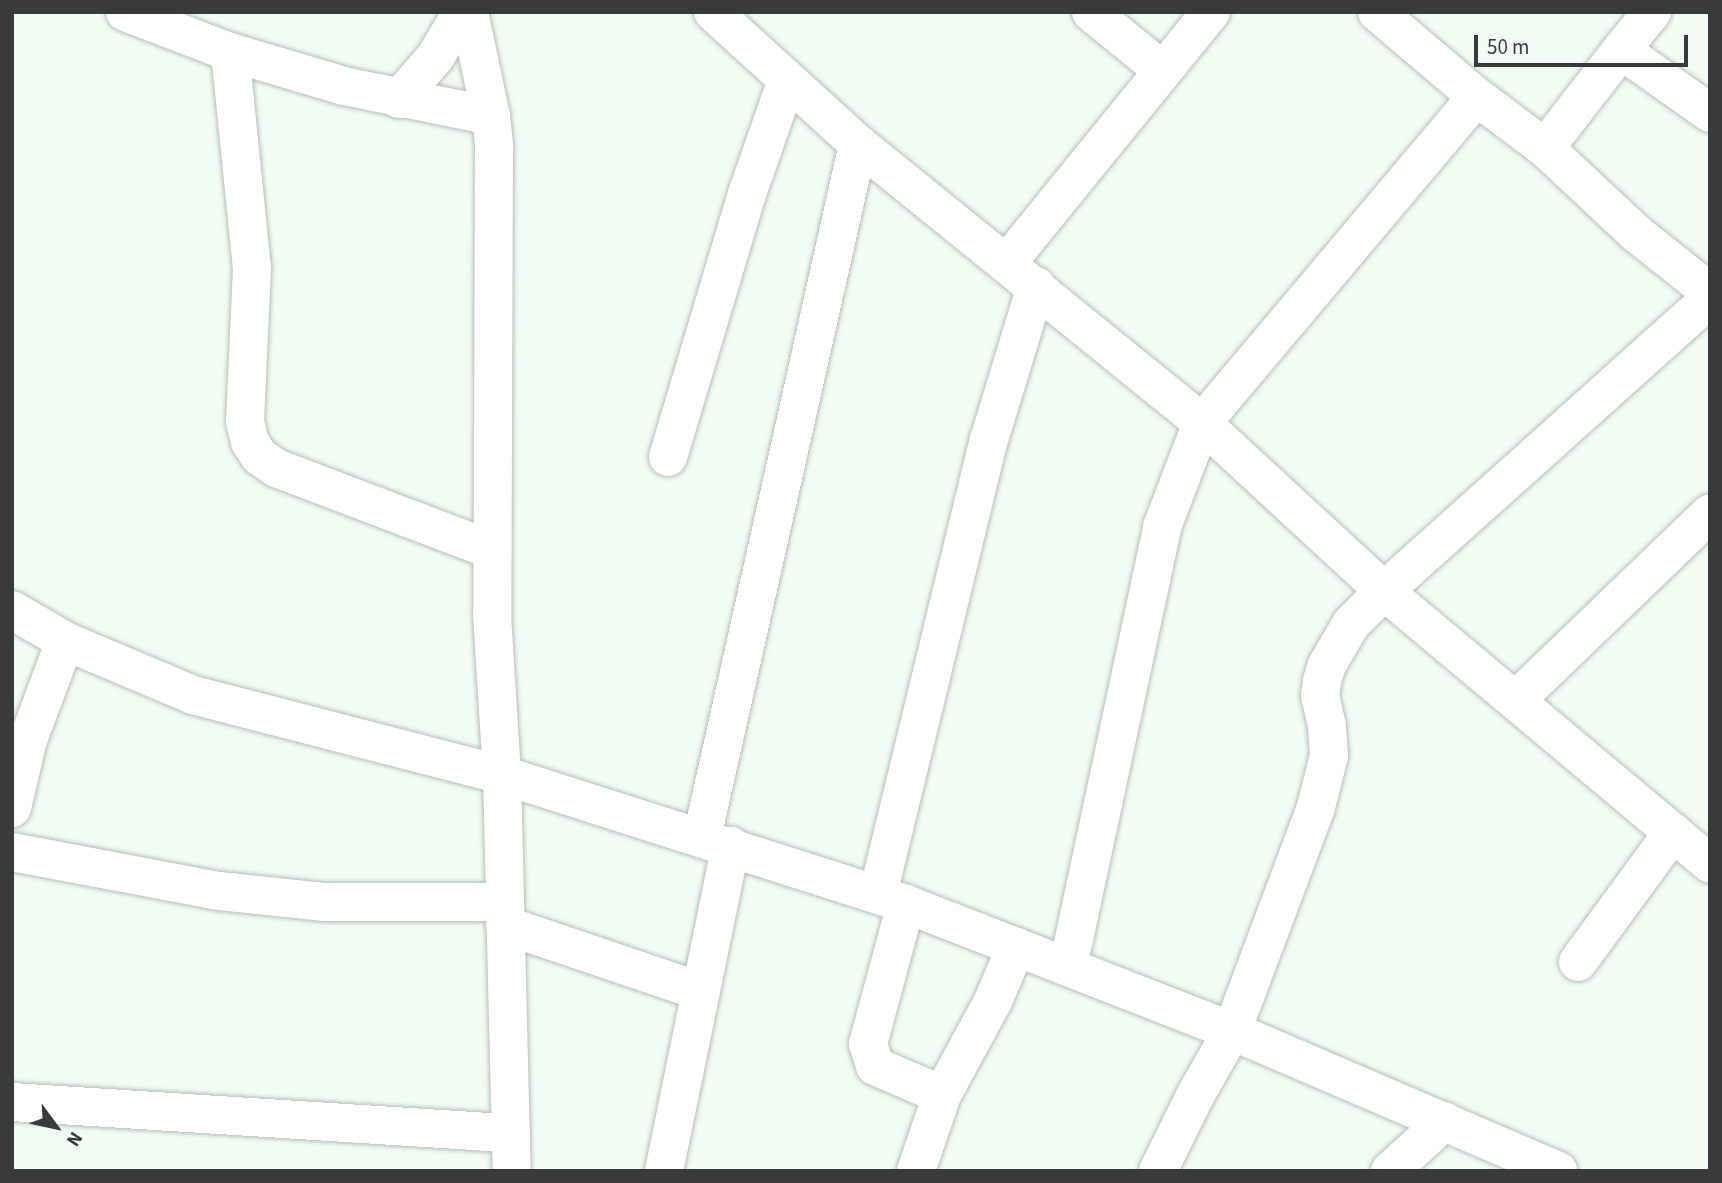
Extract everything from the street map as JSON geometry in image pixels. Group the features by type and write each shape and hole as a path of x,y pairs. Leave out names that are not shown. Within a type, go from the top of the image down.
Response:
{"street":[{"path":"125,12 230,52 344,86 491,116"},
{"path":"399,99 436,55 462,12"},
{"path":"469,12 491,116 492,615 502,775 512,1171"},
{"path":"713,12 858,144 1202,423 1384,591 1710,864"},
{"path":"1091,12 1163,71"},
{"path":"1007,263 1211,12"},
{"path":"1377,12 1477,97 1545,148 1637,233 1710,292"},
{"path":"1545,148 1652,12"},
{"path":"1621,50 1710,113"},
{"path":"230,52 252,268 245,422 250,442 259,456 276,468 492,550"},
{"path":"667,457 747,194 787,80"},
{"path":"1068,967 1162,527 1202,423 1477,97"},
{"path":"664,1171 700,991 717,842 858,144"},
{"path":"942,1095 883,1072 870,1059 868,1044 892,899 989,440 1036,286"},
{"path":"1158,1171 1195,1096 1232,1031 1316,807 1329,756 1329,739 1320,695 1327,666 1352,624 1384,591 1710,299"},
{"path":"1516,700 1710,513"},
{"path":"12,610 65,641 193,695 502,775 892,899 1232,1031 1558,1171"},
{"path":"12,808 28,740 65,641"},
{"path":"1578,962 1673,832"},
{"path":"12,852 219,891 310,901 504,914 700,991"},
{"path":"916,1171 942,1095 993,1001 1016,947"},
{"path":"12,1102 511,1133"},
{"path":"1390,1171 1445,1121"}]}
